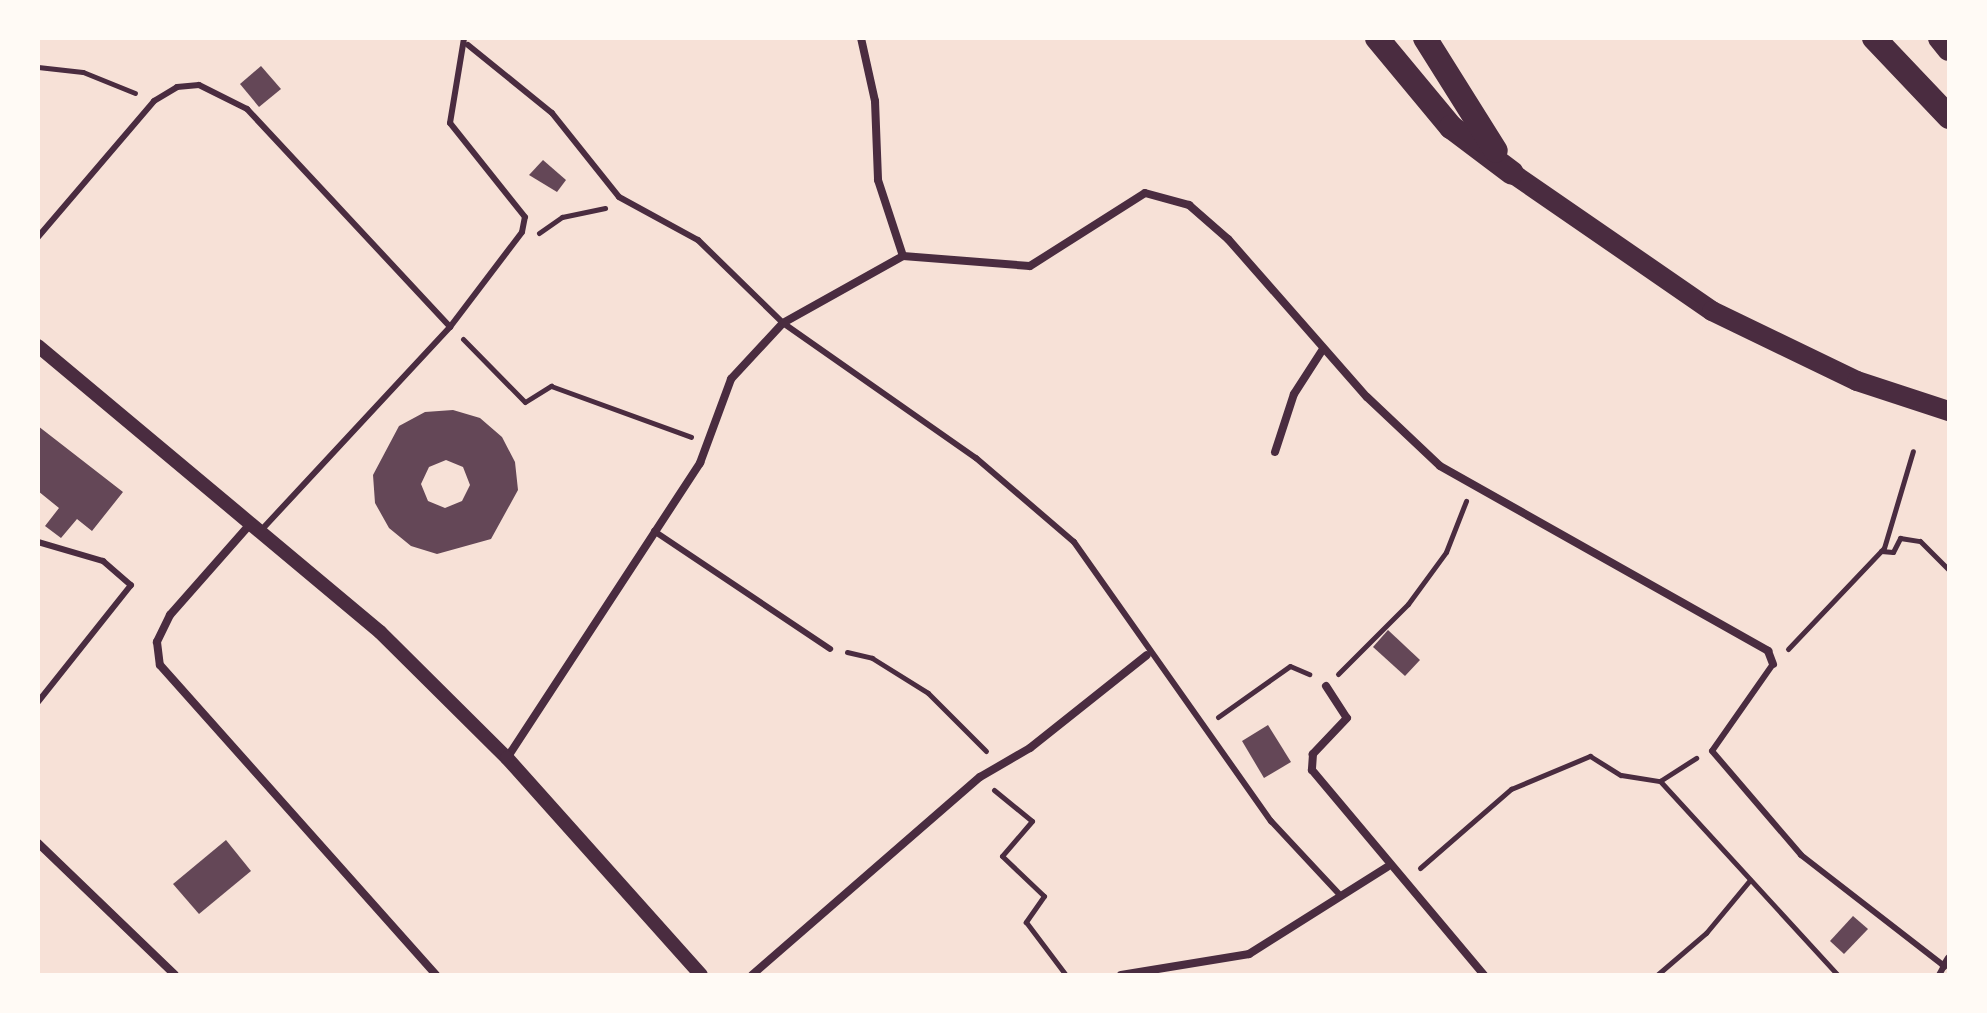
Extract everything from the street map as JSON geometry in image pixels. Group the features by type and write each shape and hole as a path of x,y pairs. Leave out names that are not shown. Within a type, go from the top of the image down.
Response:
{"highway":[{"path":"1377,38 1451,127 1512,173"},
{"path":"1425,38 1512,173"},
{"path":"1874,38 1949,117"},
{"path":"1940,38 1949,49"}],"main road":[{"path":"1512,173 1712,311 1857,381 1949,411"}],"street":[{"path":"861,38 875,101 878,180 903,256"},
{"path":"507,758 654,531 706,444 731,379 783,323 903,256 1030,266 1145,193 1157,193 1189,205 1228,239 1323,349 1471,489 1768,651 1773,664"},
{"path":"38,346 257,526 380,632 507,758 699,974"},
{"path":"1275,452 1294,394 1323,349"},
{"path":"257,526 170,615 157,642 160,665 436,975"},
{"path":"752,975 980,777 1147,655"},
{"path":"1326,686 1347,718 1313,754 1312,770 1387,867 1404,882 1483,975"},
{"path":"38,843 175,975"},
{"path":"1121,975 1249,954 1387,867"}],"lane":[{"path":"257,526 450,327 522,232 524,212 450,123 448,106 466,41 552,113 619,197 698,240 783,323 1030,502 1074,542 1147,655 1207,726 1271,821 1340,895"},
{"path":"38,237 154,101 177,87 199,85 247,109 450,327"},
{"path":"654,531 830,649"},
{"path":"38,542 103,561 131,585 38,702"},
{"path":"1773,664 1712,751 1801,855 1947,962 1939,975"}],"path":[{"path":"38,67 83,72 154,101"},
{"path":"522,232 546,233 562,217 602,211 619,197"},
{"path":"450,327 525,402 551,386 706,444"},
{"path":"1773,664 1881,551 1913,451"},
{"path":"1207,726 1290,666 1326,686 1408,604 1446,552 1471,489"},
{"path":"1881,551 1893,552 1900,538 1920,541 1949,570"},
{"path":"830,649 872,658 928,693 1000,764"},
{"path":"1404,882 1511,789 1590,756 1621,775 1660,781 1712,751"},
{"path":"980,777 1032,821 1002,856 1044,896 1026,922 1066,975"},
{"path":"1660,781 1838,975"},
{"path":"1657,975 1706,933 1750,880"}],"building":[{"path":"261,66 281,89 259,107 240,84"},
{"path":"543,160 566,180 557,192 529,175"},
{"path":"453,410 480,418 502,437 515,462 518,490 491,539 437,554 411,546 389,528 375,503 373,475 399,426 425,412","holes":["446,460 463,467 470,485 462,501 445,508 428,501 421,484 429,467"]},
{"path":"38,426 123,492 92,531 77,519 61,538 45,526 59,508 38,491"},
{"path":"1388,630 1420,660 1405,676 1373,647"},
{"path":"1268,725 1291,762 1264,778 1242,741"},
{"path":"226,840 251,871 199,914 173,884"},
{"path":"1853,916 1868,929 1844,954 1830,941"}]}
